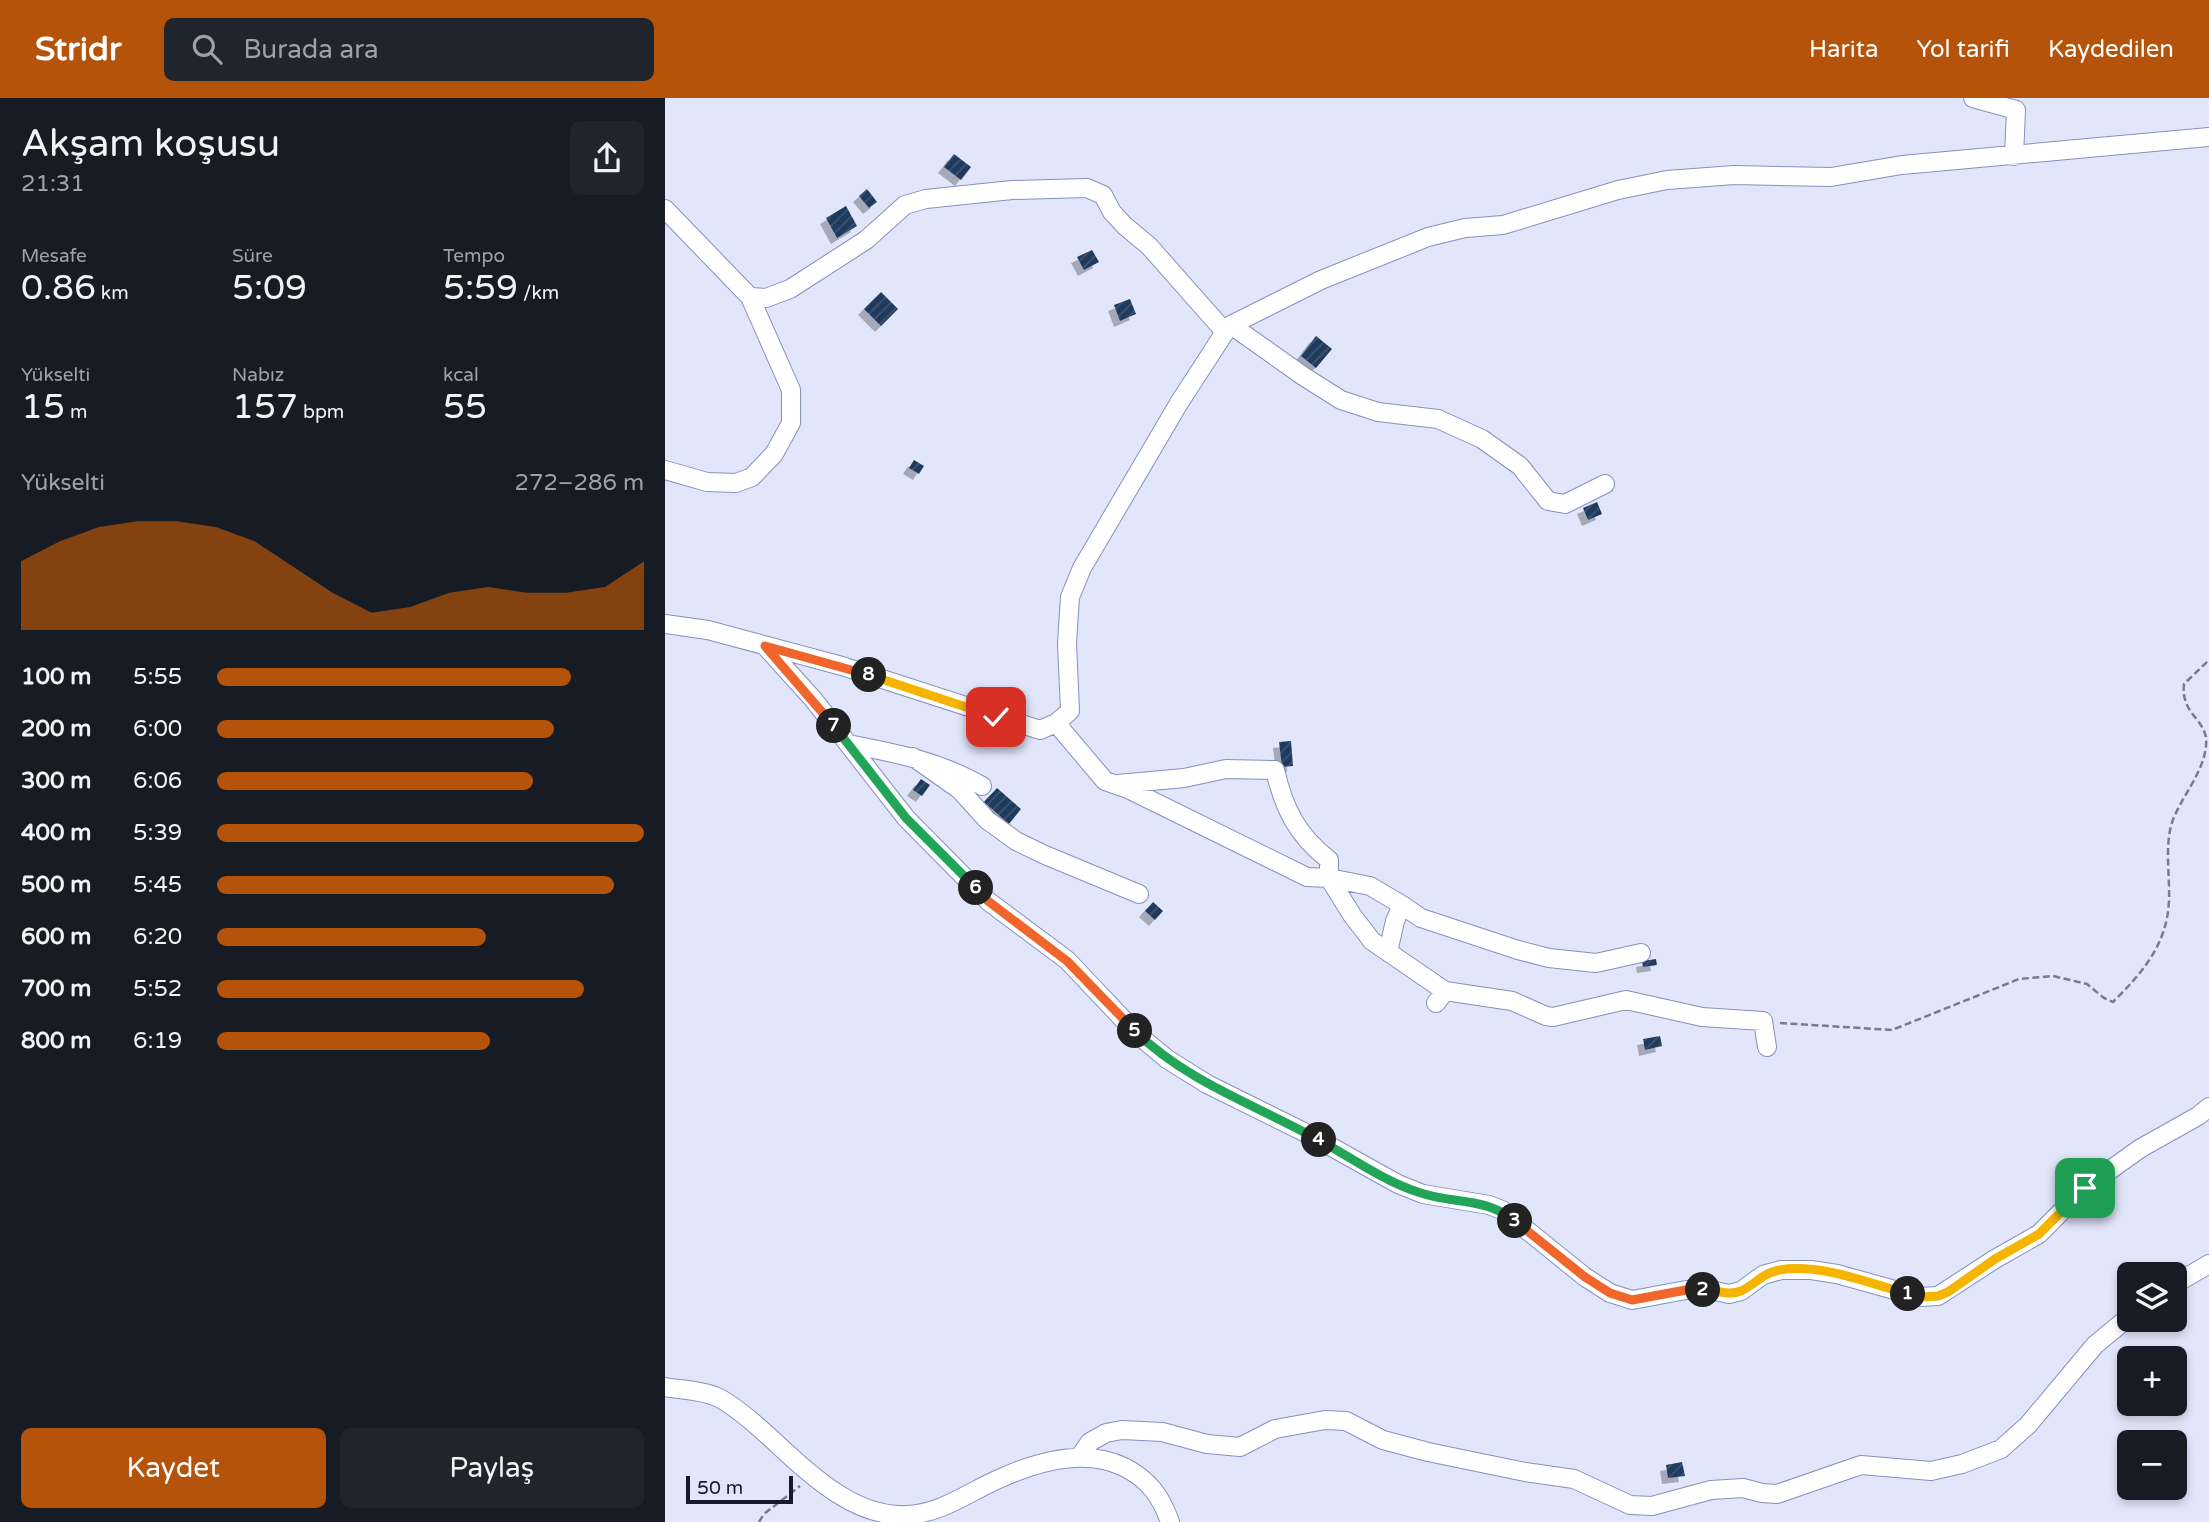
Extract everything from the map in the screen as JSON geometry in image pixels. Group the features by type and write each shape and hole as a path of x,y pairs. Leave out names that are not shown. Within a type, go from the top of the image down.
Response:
{"street":[{"path":"1973,98 2016,110 2014,156"},
{"path":"665,624 708,629 876,677 1040,730 1056,723 1070,711 1067,643 1070,597 1082,568 1179,403 1228,328 1321,280 1429,237 1514,222 1618,190 1667,180 1734,175 1831,177 1902,165 2209,137"},
{"path":"750,297 767,298 790,289 866,240 905,205 926,199 1012,190 1087,188 1103,195 1118,219 1149,246 1228,328 1341,400 1378,412 1438,419 1482,439 1520,466 1548,501 1565,504 1605,484"},
{"path":"665,209 750,297 791,390 791,423 774,454 752,477 736,483 708,482 665,470"},
{"path":"765,646 906,818 988,901 1067,961 1137,1034 1167,1059 1207,1084 1310,1135 1398,1184 1423,1194 1489,1205 1502,1210 1585,1277 1610,1293 1632,1300 1686,1290 1711,1290 1729,1294 1741,1291 1763,1275 1781,1270 1824,1272 1920,1297 1938,1296 2039,1234 2085,1188 2141,1148 2209,1107"},
{"path":"1056,723 1105,781 1128,789 1307,877 1370,886 1421,918 1549,958 1596,963 1641,953"},
{"path":"848,744 913,757 963,775 982,786"},
{"path":"913,757 960,790 987,820 1016,841 1139,894"},
{"path":"1114,784 1184,778 1226,769 1275,770 1281,798 1293,823 1315,849 1329,860 1328,878 1372,941 1440,997 1513,1001 1553,1017 1626,1000 1652,1004 1677,1013 1763,1021 1767,1047"},
{"path":"1388,952 1395,921 1402,905"},
{"path":"2187,1277 2209,1264"},
{"path":"1080,1456 1090,1442 1106,1433 1122,1430 1162,1432 1207,1444 1240,1447 1275,1429 1325,1420 1346,1421 1383,1440 1428,1452 1574,1479 1630,1505 1652,1506 1711,1490 1743,1488 1777,1494 1861,1465 1931,1471 1962,1464 2001,1449 2028,1425 2095,1345 2117,1327"},
{"path":"665,1387 715,1396 732,1406 815,1477 845,1498 878,1514 908,1515 933,1510 1001,1478 1080,1456 1108,1460 1141,1476 1156,1492 1170,1522"}],"path":[{"path":"1763,1021 1892,1030 2019,979 2053,976 2087,984 2113,1002 2141,974 2161,939 2169,904 2171,824 2205,760 2206,736 2183,697 2184,684 2209,660"},
{"path":"759,1522 764,1514 815,1477"}],"building":[{"path":"954,154 971,167 961,180 944,167"},
{"path":"867,189 877,202 869,208 859,196"},
{"path":"846,206 857,226 837,238 826,218"},
{"path":"1092,250 1099,262 1084,270 1077,257"},
{"path":"881,292 898,309 881,326 864,309"},
{"path":"1130,299 1136,314 1120,321 1114,305"},
{"path":"1316,336 1332,349 1316,368 1301,356"},
{"path":"914,460 924,466 919,474 909,468"},
{"path":"1597,502 1602,514 1588,520 1583,508"},
{"path":"1291,741 1293,766 1282,767 1279,742"},
{"path":"921,779 930,785 922,796 913,790"},
{"path":"997,788 1021,809 1009,824 984,802"},
{"path":"1153,902 1163,911 1155,920 1145,911"},
{"path":"1656,959 1657,965 1643,967 1642,961"},
{"path":"1660,1036 1662,1046 1645,1050 1643,1039"},
{"path":"1682,1462 1685,1476 1668,1478 1666,1465"}],"route":[{"path":"996,717 842,666 765,646 813,699 906,818 988,901 1067,961 1137,1034 1167,1059 1207,1084 1310,1135 1398,1184 1423,1194 1489,1205 1502,1210 1585,1277 1610,1293 1632,1300 1686,1290 1711,1290 1729,1294 1741,1291 1763,1275 1781,1270 1811,1270 1837,1274 1920,1297 1938,1296 2039,1234 2085,1188"}]}
